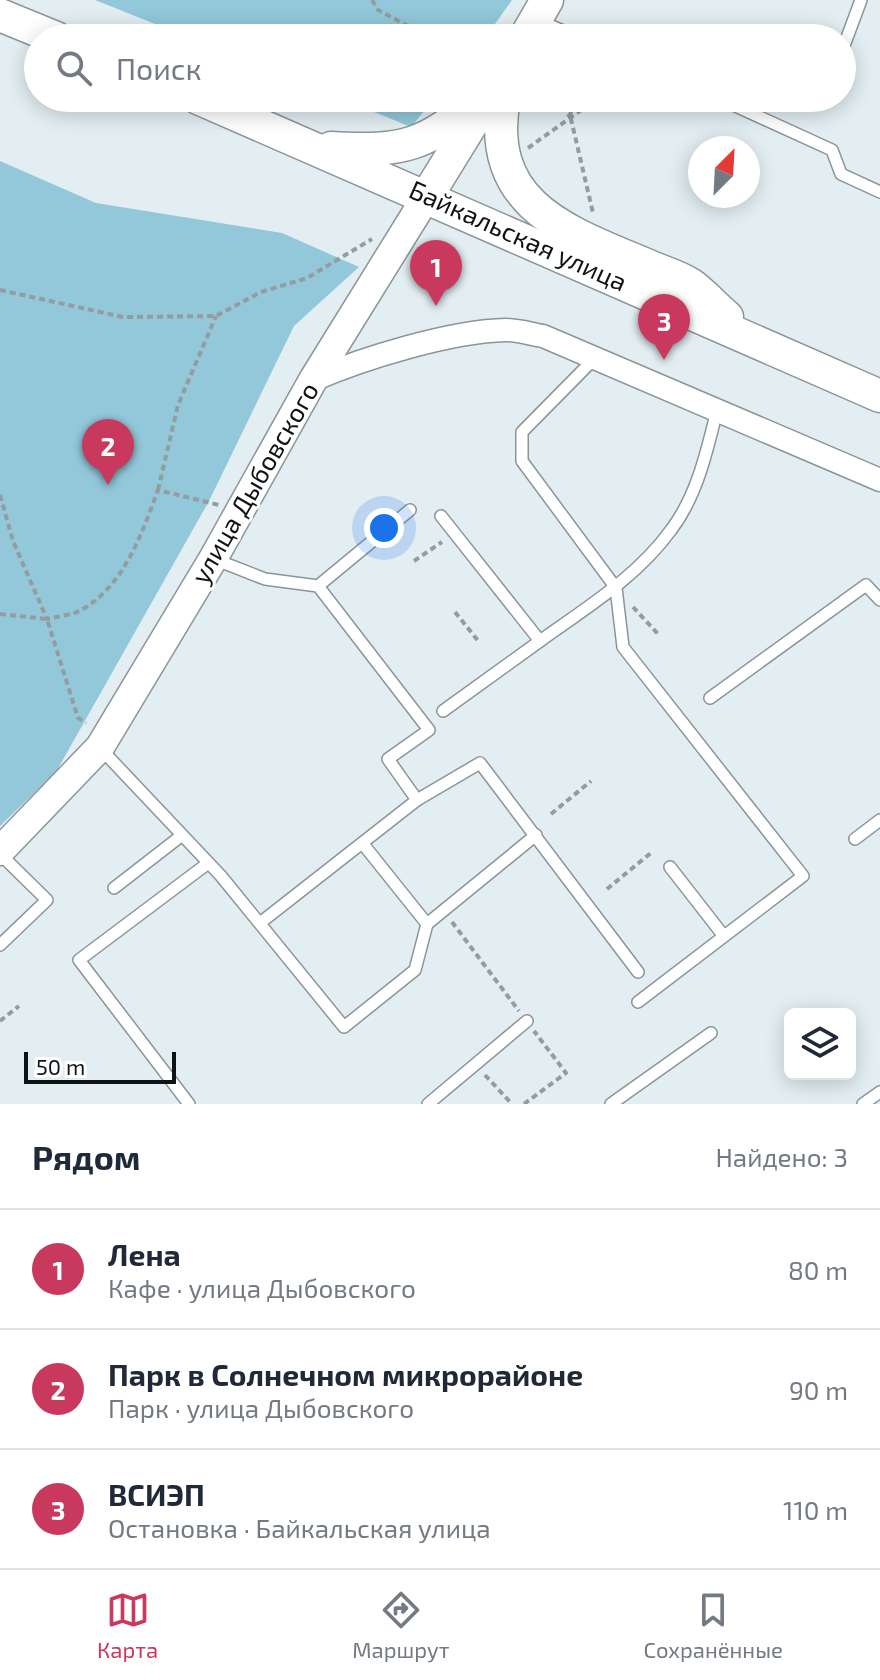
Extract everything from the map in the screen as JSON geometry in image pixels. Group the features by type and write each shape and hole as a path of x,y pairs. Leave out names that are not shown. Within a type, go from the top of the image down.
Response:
{"main road":[{"path":"0,15 24,25"},
{"name":"Байкальская улица","path":"231,112 747,335 880,396"},
{"path":"316,148 373,150 411,145 430,138 463,112"},
{"name":"улица Дыбовского","path":"427,196 478,112"},
{"path":"501,112 501,152 515,184 535,210 562,229 690,284 747,335"}],"street":[{"name":"улица Дыбовского","path":"0,852 103,742 213,559 313,380 427,196"},
{"path":"313,380 357,361 507,330 543,336 880,480"}],"lane":[{"path":"852,24 861,0"},
{"path":"749,112 832,150 841,174 880,192"},
{"path":"595,358 522,432 522,461 616,588 623,647 803,876 638,1002"},
{"path":"443,711 616,588 672,530 703,465 717,410"},
{"path":"318,586 410,510"},
{"path":"441,516 540,641"},
{"path":"213,559 265,579 318,586 429,730 388,759 417,800"},
{"path":"710,698 866,585 880,600"},
{"path":"103,742 181,836 260,923 344,1027 415,970 427,924 536,835"},
{"path":"260,923 417,800 480,763 638,972"},
{"path":"855,839 880,820"},
{"path":"114,888 181,836"},
{"path":"363,844 427,924"},
{"path":"0,852 47,900 0,945"},
{"path":"189,1104 79,960 207,864"},
{"path":"670,867 723,935"},
{"path":"428,1104 527,1021"},
{"path":"611,1104 711,1033"},
{"path":"863,1104 880,1092"}],"path":[{"path":"372,0 378,10 404,24"},
{"path":"566,112 571,119"},
{"path":"571,112 595,224"},
{"path":"516,156 580,112"},
{"path":"0,290 123,317 216,316 261,292 307,278 357,250 377,234"},
{"path":"0,621 3,616 47,619 81,611 112,586 143,531 158,490 178,405 216,316"},
{"path":"158,490 209,501 237,513"},
{"path":"0,495 13,541 47,619 78,718 103,742"},
{"path":"414,561 455,534"},
{"path":"616,588 658,634"},
{"path":"455,612 479,642"},
{"path":"551,814 591,781"},
{"path":"607,889 652,852"},
{"path":"444,911 566,1073 524,1104"},
{"path":"0,1021 19,1006"},
{"path":"475,1064 512,1104"}],"shaded area":[{"path":"95,0 512,0 495,24 155,24"},
{"path":"374,112 423,112 411,127"},
{"path":"0,161 96,203 282,233 359,267 294,326 209,501 56,772 0,826"}],"place":[{"name":"Лена","path":"436,306"},
{"name":"ВСИЭП","path":"664,360"},
{"name":"Парк в Солнечном микрорайоне","path":"108,485"}]}
